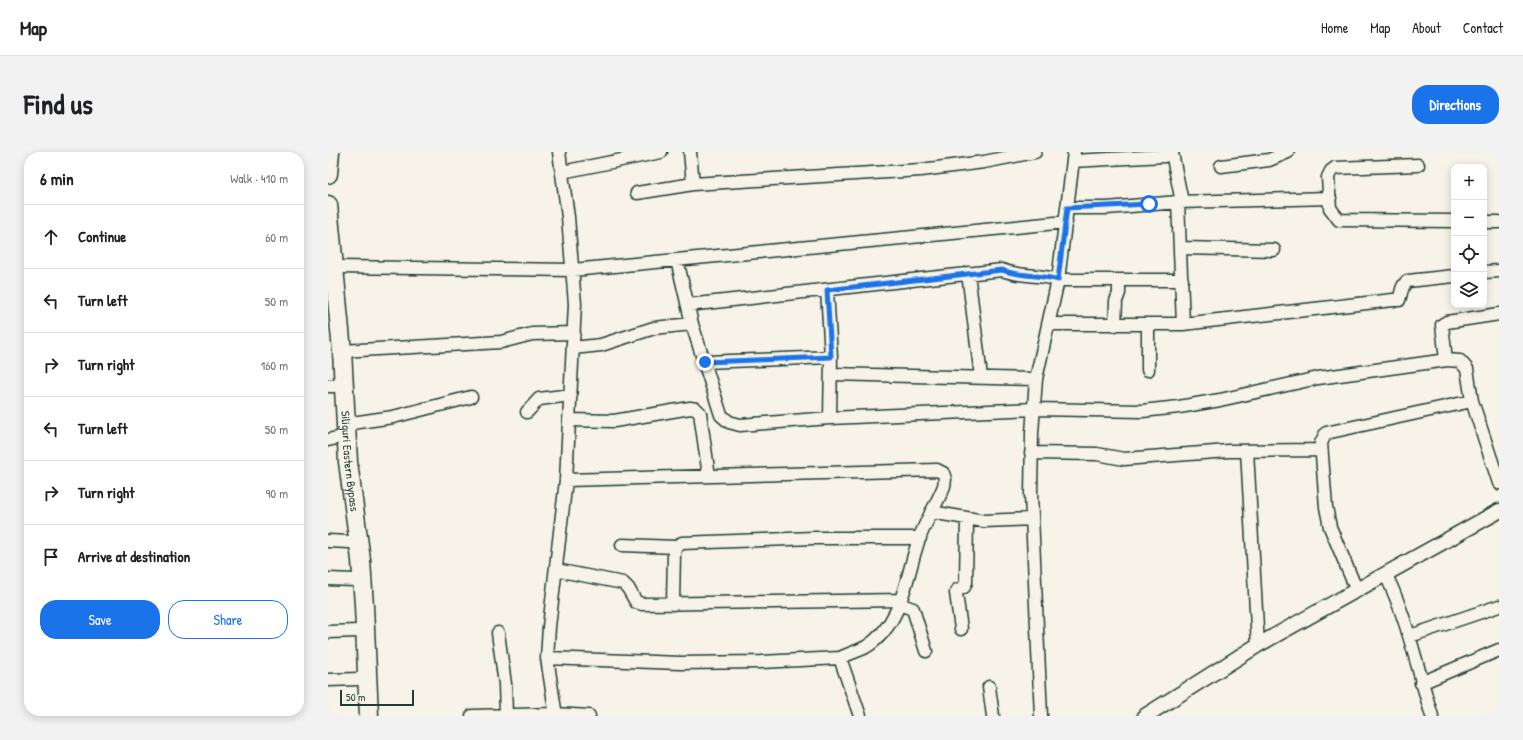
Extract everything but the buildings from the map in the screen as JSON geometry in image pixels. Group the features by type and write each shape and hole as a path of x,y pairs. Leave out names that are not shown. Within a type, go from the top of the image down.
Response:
{"main road":[{"path":"328,174 330,152"},
{"name":"Siliguri Eastern Bypass","path":"328,205 342,351 337,434 348,462 361,567 369,716"},
{"name":"Siliguri Eastern Bypass","path":"328,293 331,386 337,434 344,517 354,580 358,631 360,716"}],"street":[{"path":"556,715 547,658 566,480 574,333 573,270 568,217 559,152"},
{"path":"562,172 661,152"},
{"path":"690,152 693,184"},
{"path":"637,194 693,184 921,170 984,162 1035,152"},
{"path":"1221,166 1269,160 1288,152"},
{"path":"1041,716 1032,519 1031,453 1036,379 1058,280 1073,156 1164,156 1171,153 1182,202 1178,202"},
{"path":"1418,165 1335,168 1331,171 1328,177 1330,208 1340,220 1451,221"},
{"path":"1067,208 1107,208 1178,202 1330,198"},
{"path":"1178,202 1183,324"},
{"path":"335,267 573,270 1066,222"},
{"path":"1487,222 1499,222"},
{"path":"1181,248 1274,250"},
{"path":"677,260 692,324 721,415 729,422 740,425 830,418 1034,409 1142,411 1179,408 1318,378 1446,360 1460,360 1465,365 1472,401 1499,484"},
{"path":"688,305 1002,270 1012,274 1048,277 1058,280 1182,280"},
{"path":"1487,272 1499,271"},
{"path":"968,273 981,377"},
{"path":"1048,324 1183,324 1399,300 1404,283 1408,281 1451,276"},
{"path":"1115,325 1119,280"},
{"path":"827,290 831,357 830,418"},
{"path":"1446,360 1442,326 1447,322 1499,314"},
{"path":"573,348 606,344 654,328 692,324"},
{"path":"1148,324 1148,370"},
{"path":"342,351 501,342 532,334 574,333"},
{"path":"705,362 831,357"},
{"path":"831,374 1036,379"},
{"path":"526,412 538,399 571,395"},
{"path":"337,434 393,417 471,397"},
{"path":"1357,591 1330,527 1326,507 1321,450 1322,438 1326,433 1472,401"},
{"path":"569,420 614,420 690,408 696,409 700,413 709,476"},
{"path":"1031,453 1097,454 1124,459 1201,452 1321,450"},
{"path":"1247,451 1258,645"},
{"path":"547,658 680,663 761,662 840,658 865,647 882,634 894,617 920,538 931,512 939,501 945,479 942,473 936,470 566,480"},
{"path":"1145,716 1258,645 1499,511"},
{"path":"931,512 984,521 1032,519"},
{"path":"960,628 956,593 959,589 964,587 966,582 967,519"},
{"path":"622,545 676,547 682,543 697,542 813,538 920,538"},
{"path":"328,541 349,542"},
{"path":"673,604 674,552 676,547"},
{"path":"556,570 623,583 628,588 636,602 673,604 900,602 913,609 926,651"},
{"path":"1386,575 1399,602 1410,636 1421,683 1432,716"},
{"path":"328,579 354,580"},
{"path":"1410,636 1499,606"},
{"path":"328,632 358,631"},
{"path":"498,633 505,684 506,715"},
{"path":"1421,683 1499,650"},
{"path":"840,658 860,716"},
{"path":"328,680 359,678"},
{"path":"989,687 994,716"},
{"path":"472,716 589,716"}],"route":[{"path":"705,362 831,357 827,290 1002,270 1012,274 1048,277 1058,280 1067,208 1107,208 1149,204"}]}
